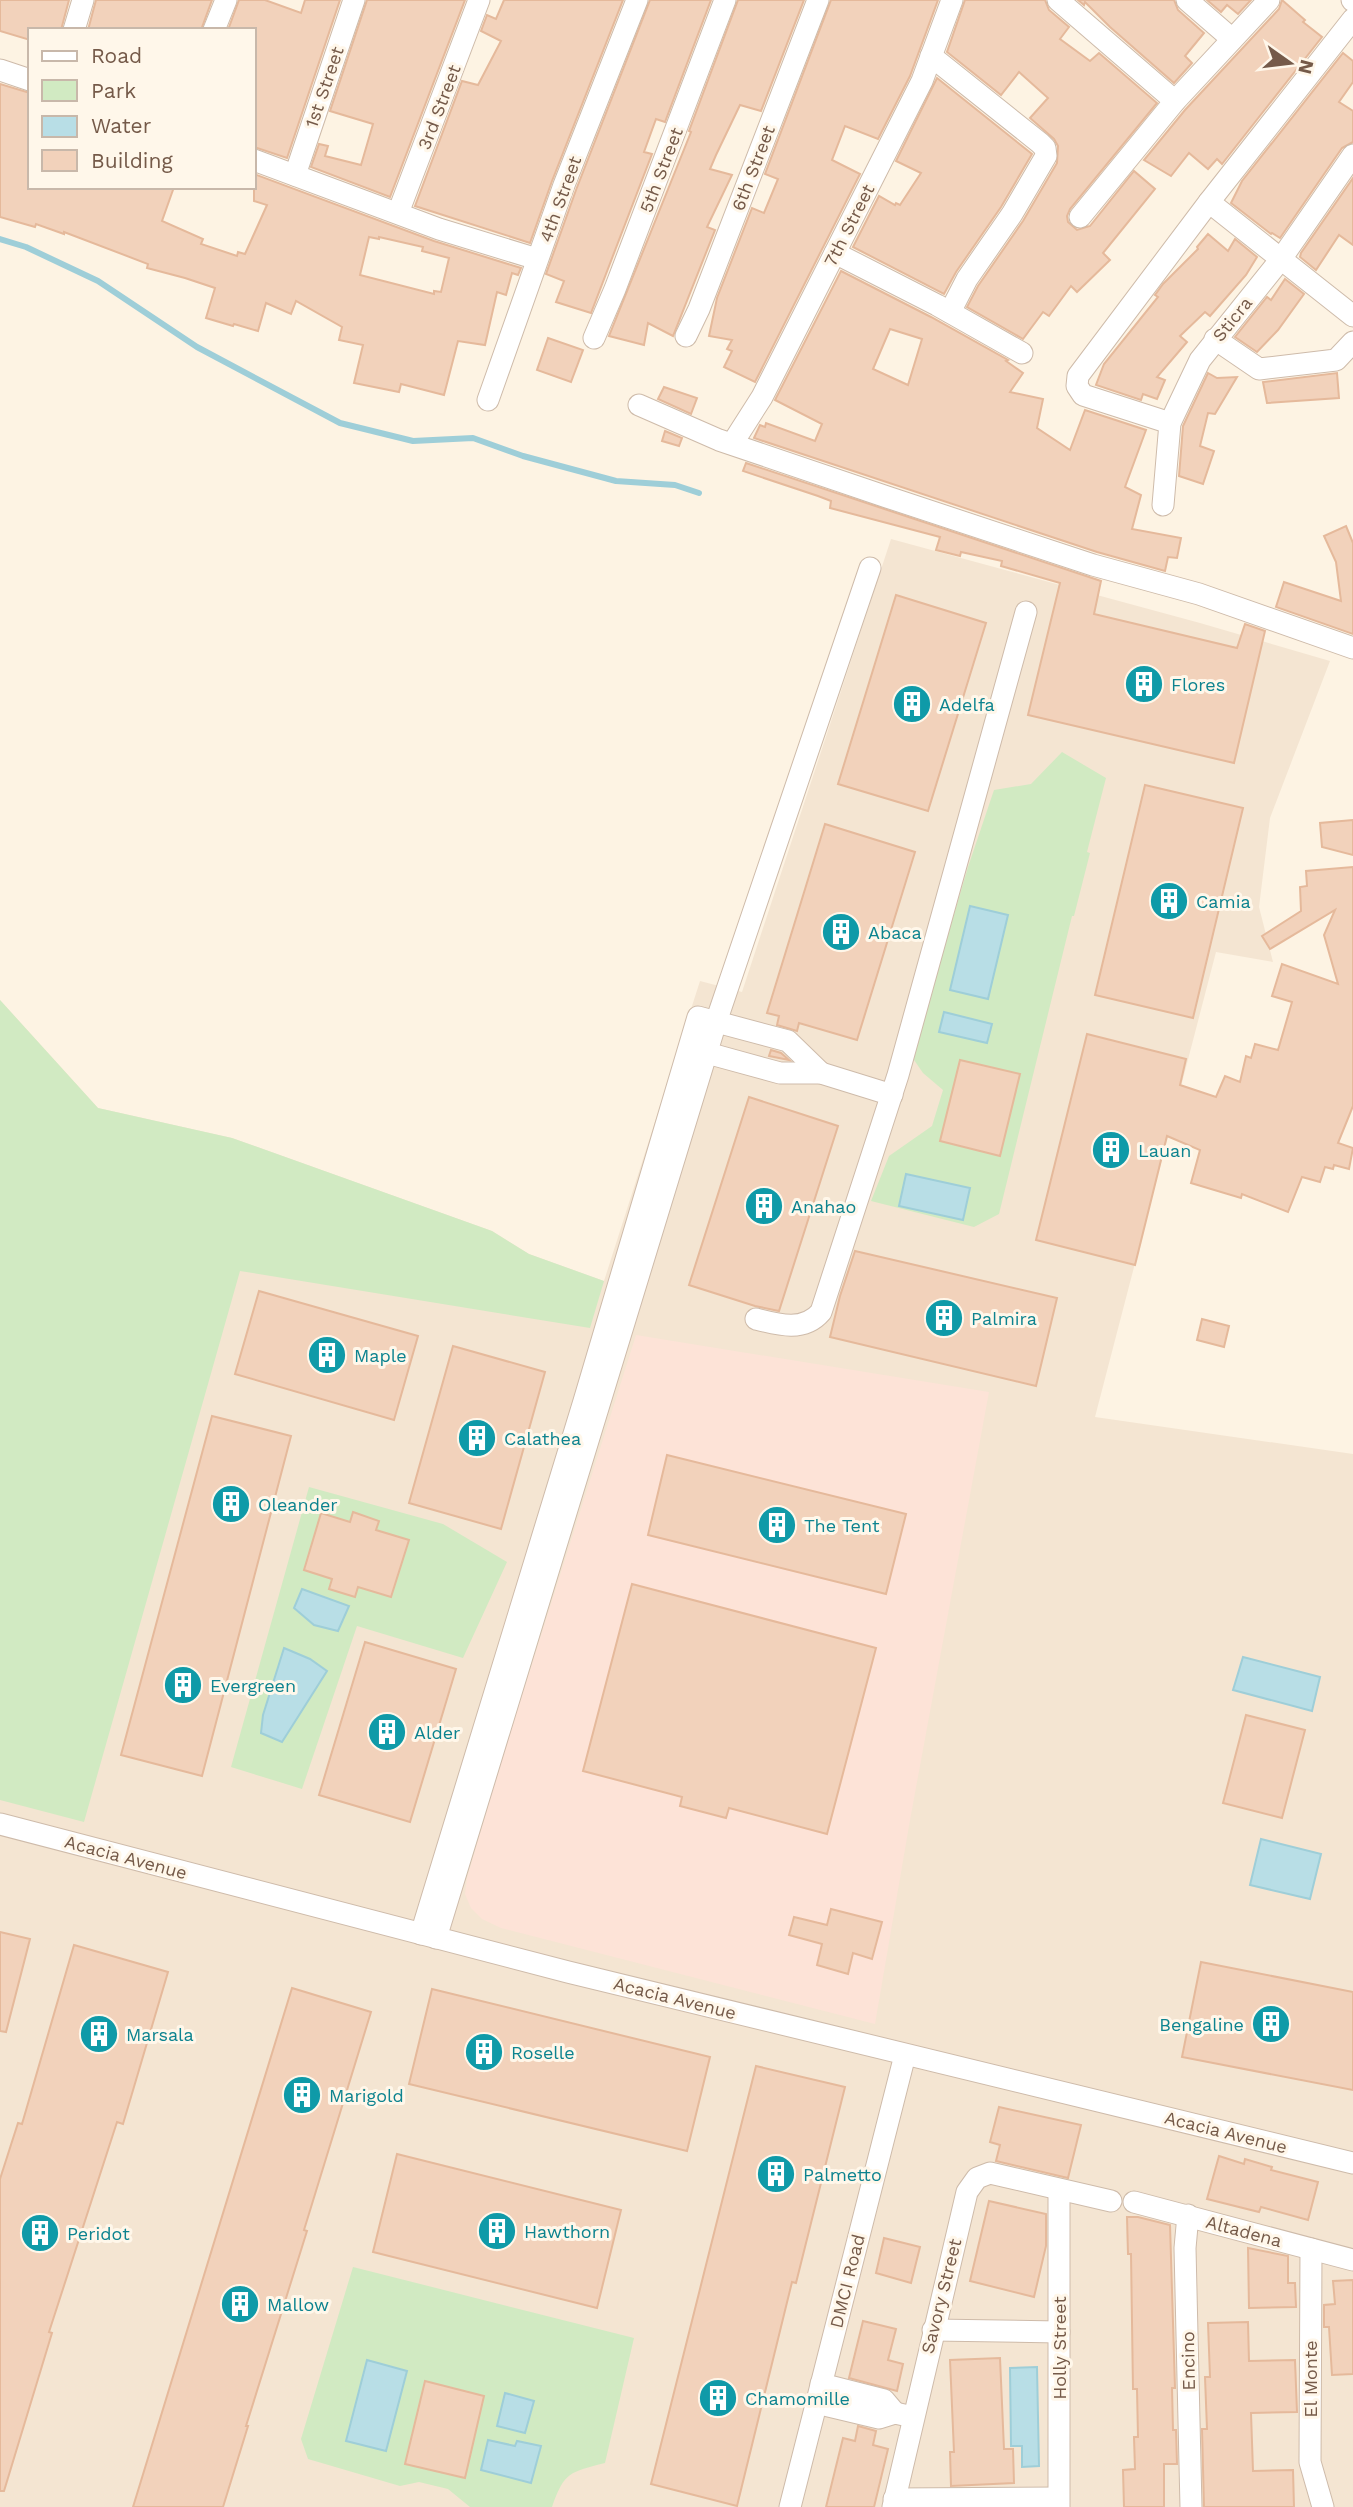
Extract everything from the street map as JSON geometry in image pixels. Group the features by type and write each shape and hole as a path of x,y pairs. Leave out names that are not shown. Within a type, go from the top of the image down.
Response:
{"street":[{"path":"75,28 83,0"},
{"path":"215,28 226,0"},
{"name":"1st Street","path":"295,175 354,0"},
{"name":"3rd Street","path":"398,213 479,0"},
{"name":"4th Street","path":"488,400 564,185 637,0"},
{"name":"5th Street","path":"594,338 725,0"},
{"name":"6th Street","path":"686,336 699,309 818,0"},
{"name":"7th Street","path":"732,444 762,397 922,81 952,0"},
{"path":"1058,0 1175,101"},
{"path":"1187,0 1232,39"},
{"path":"1080,217 1175,101 1269,0"},
{"path":"1170,422 1083,395 1077,386 1078,376 1209,202 1353,19"},
{"path":"931,56 1040,143 1045,148 1046,156 1012,214 967,279 950,312"},
{"path":"0,70 28,79"},
{"name":"Sticra","path":"1163,505 1170,422 1200,360 1281,258 1353,155"},
{"path":"256,161 439,229 537,259"},
{"path":"1209,202 1353,316"},
{"path":"835,253 950,312 1022,353"},
{"path":"1215,339 1259,369 1336,360 1353,342"},
{"path":"639,405 732,444 1067,557 1144,581 1199,594 1353,648"},
{"path":"428,1936 552,1534 716,1022 870,568"},
{"path":"756,1319 787,1326 801,1325 815,1319 821,1312 892,1095 1026,612"},
{"path":"552,1534 698,1017 788,1041 821,1073"},
{"path":"707,1053 780,1073 821,1073 892,1095"},
{"name":"Acacia Avenue","path":"0,1824 428,1936 1353,2163"},
{"name":"DMCI Road","path":"790,2507 905,2055"},
{"name":"Savory Street","path":"893,2503 904,2415 933,2330 967,2192 977,2178 990,2173 1059,2190"},
{"path":"1059,2190 1111,2201"},
{"name":"Holly Street","path":"1059,2190 1059,2503"},
{"name":"Altadena","path":"1134,2202 1353,2260"},
{"name":"Encino","path":"1188,2216 1185,2248 1191,2507"},
{"name":"El Monte","path":"1311,2249 1310,2462 1323,2507"},
{"path":"933,2330 1059,2332"},
{"path":"818,2394 852,2402 884,2400 904,2415"},
{"path":"893,2503 1059,2503"}],"shaded area":[{"path":"891,539 1330,661 1270,818 1259,907 1273,962 1216,952 1095,1417 1353,1454 1353,2507 0,2507 0,1000 98,1108 232,1138 492,1231 529,1254 604,1281 700,981 742,992"},
{"path":"636,1335 989,1392 875,2024 501,1928 482,1919 471,1908 465,1894 467,1878 502,1759"}],"green space":[{"path":"1062,752 1106,778 1087,852 1090,853 999,1214 974,1227 871,1201 889,1156 932,1126 943,1090 923,1073 912,1057 968,867 994,790 1031,784"},
{"path":"0,1000 98,1108 232,1138 492,1231 529,1254 604,1281 590,1328 240,1271 84,1822 0,1800"},
{"path":"309,1487 443,1524 507,1562 463,1658 357,1626 302,1789 231,1767"},
{"path":"353,2267 634,2338 605,2463 570,2475 560,2487 552,2507 470,2507 448,2489 419,2482 400,2486 308,2459 301,2439"}],"water":[{"path":"970,906 1008,915 988,999 950,990"},
{"path":"944,1012 992,1024 987,1043 939,1032"},
{"path":"906,1174 970,1188 963,1220 899,1206"},
{"path":"302,1589 349,1606 338,1631 314,1625 294,1608"},
{"path":"284,1648 310,1659 327,1671 282,1742 261,1733 263,1715"},
{"path":"1243,1657 1320,1677 1312,1711 1233,1690"},
{"path":"1261,1839 1321,1854 1310,1899 1250,1885"},
{"path":"367,2360 407,2371 386,2451 346,2441"},
{"path":"1037,2367 1039,2466 1022,2467 1022,2446 1011,2446 1010,2368"},
{"path":"505,2393 534,2401 525,2433 497,2426"},
{"path":"488,2440 515,2446 517,2441 541,2446 531,2483 481,2470"}],"building":[{"path":"0,0 69,0 62,28 28,28 28,39 0,31"},
{"path":"96,0 212,0 202,28 89,28"},
{"path":"239,0 265,0 301,13 305,0 340,0 287,158 256,148 256,28 229,28"},
{"path":"367,0 465,0 390,197 311,167 319,144 328,146 325,156 361,165 373,124 330,111"},
{"path":"504,0 623,0 530,243 415,206 462,81 478,85 501,41 481,31 487,15 496,19"},
{"path":"650,0 711,0 665,122 656,119 644,152 652,154 591,313 556,302 564,281 546,274"},
{"path":"738,0 804,0 761,111 740,105 710,169 732,175 707,227 715,230 673,336 648,323 644,345 609,336 691,132 689,131"},
{"path":"831,0 938,0 910,76 878,139 845,126 832,160 860,174 755,382 724,367 732,351 727,349 732,340 709,336 717,298 752,208 764,213 778,179 765,174"},
{"path":"965,0 1045,0 1049,10 1069,27 1060,39 1090,61 1099,53 1157,103 1070,209 1068,222 1077,230 1090,226 1134,171 1155,189 1103,253 1110,260 1077,292 1071,286 1049,316 1043,312 1023,339 967,307 1057,163 1058,146 1054,139 1030,118 1048,98 1019,72 1001,95 947,52"},
{"path":"1078,0 1174,0 1178,10 1204,33 1185,56 1192,63 1174,83 1085,2 1084,5"},
{"path":"1207,0 1251,0 1238,14 1227,5 1221,12"},
{"path":"1282,0 1322,37 1222,164 1217,159 1208,169 1189,153 1171,176 1144,160 1185,110 1279,9"},
{"path":"1343,53 1353,61 1353,82 1339,102 1353,111 1353,142 1342,148 1280,238 1231,203 1242,181"},
{"path":"937,78 1032,154 944,294 853,247 879,196 900,205 921,173 896,161"},
{"path":"0,84 28,92 28,189 173,189 162,221 203,239 201,244 237,256 238,252 245,254 267,205 254,201 256,175 434,241 521,268 518,275 512,273 506,295 497,292 485,345 458,341 444,395 401,384 399,392 354,383 363,345 339,340 342,327 296,301 291,314 266,303 258,331 234,324 233,326 206,318 215,288 147,268 148,264 64,232 36,224 35,227 0,217","holes":["369,237 423,247 422,251 449,258 441,292 434,291 434,294 360,275"]},
{"path":"1353,178 1353,245 1339,235 1316,270 1300,257 1301,253"},
{"path":"1208,234 1228,251 1235,239 1257,257 1246,275 1210,316 1205,312 1180,336 1187,342 1157,377 1165,380 1157,399 1143,394 1141,400 1096,385 1104,364 1158,297 1155,295 1163,284 1198,249"},
{"path":"841,271 1008,360 1006,361 1023,373 1010,392 1043,399 1037,428 1070,450 1085,410 1146,430 1125,487 1141,495 1132,529 1181,538 1177,558 1168,557 1165,571 1097,552 754,438 760,425 765,427 766,423 815,441 822,424 775,400","holes":["890,329 922,339 908,385 873,369"]},
{"path":"1285,279 1304,294 1278,330 1257,352 1235,337 1267,297 1271,300"},
{"path":"548,338 583,350 571,382 537,370"},
{"path":"1208,373 1217,378 1237,377 1215,414 1208,413 1200,446 1214,451 1203,484 1179,476 1183,426"},
{"path":"1337,373 1339,398 1267,403 1263,382"},
{"path":"664,387 697,398 691,414 658,399"},
{"path":"665,431 682,438 679,446 662,441"},
{"name":"Flores","path":"746,463 1101,581 1094,614 1237,648 1245,624 1265,631 1234,763 1028,715 1060,583 1001,566 1002,561 961,552 960,556 936,550 940,537 830,508 831,501 743,471"},
{"path":"1346,526 1353,543 1353,634 1276,607 1284,582 1341,601 1336,562 1324,536"},
{"name":"Adelfa","path":"896,595 986,623 928,811 838,784"},
{"name":"Camia","path":"1145,785 1243,808 1193,1018 1095,995"},
{"path":"1353,820 1353,855 1322,847 1320,823"},
{"name":"Abaca","path":"825,824 915,852 857,1040 799,1023 797,1031 777,1025 779,1016 767,1013"},
{"path":"1353,867 1353,1106 1338,1143 1353,1148 1349,1169 1334,1165 1333,1169 1325,1167 1320,1182 1302,1177 1288,1212 1242,1194 1241,1198 1191,1183 1200,1150 1167,1136 1135,1265 1036,1240 1087,1034 1186,1059 1180,1085 1216,1097 1225,1076 1240,1082 1246,1056 1251,1058 1255,1044 1278,1050 1292,1002 1272,996 1282,964 1338,984 1324,935 1335,910 1270,949 1262,936 1301,911 1300,887 1307,886 1306,871"},
{"path":"771,1050 781,1053 789,1060 769,1056"},
{"path":"960,1060 1020,1074 1000,1156 940,1141"},
{"name":"Anahao","path":"749,1097 838,1126 779,1311 689,1285"},
{"name":"Palmira","path":"855,1251 1057,1298 1036,1386 830,1337"},
{"name":"Maple","path":"259,1291 418,1336 394,1420 235,1374"},
{"path":"1202,1319 1229,1326 1224,1347 1197,1340"},
{"name":"Calathea","path":"453,1346 545,1372 501,1529 409,1503"},
{"path":"212,1416 291,1436 202,1776 121,1755"},
{"name":"The Tent","path":"667,1455 906,1514 886,1594 648,1535"},
{"path":"353,1512 379,1521 376,1530 409,1540 391,1597 358,1587 355,1597 329,1589 332,1579 304,1570 321,1513 350,1522"},
{"path":"632,1584 876,1648 827,1834 729,1808 726,1818 680,1806 682,1797 583,1771"},
{"name":"Alder","path":"365,1642 456,1669 410,1822 319,1795"},
{"path":"1246,1715 1305,1730 1282,1818 1223,1803"},
{"path":"831,1909 882,1922 872,1959 853,1953 848,1974 817,1965 822,1944 789,1935 794,1917 827,1925"},
{"path":"0,1932 30,1939 6,2032 0,2031"},
{"path":"74,1945 168,1972 123,2124 117,2122 49,2332 52,2333 4,2491 0,2491 0,2179 18,2123 22,2124"},
{"name":"Bengaline","path":"1201,1962 1353,1992 1353,2090 1182,2057"},
{"path":"292,1988 371,2012 304,2230 307,2231 248,2426 223,2507 133,2507"},
{"path":"432,1989 710,2057 687,2151 409,2084"},
{"path":"756,2066 845,2087 796,2283 792,2282 737,2506 651,2484"},
{"path":"999,2107 1081,2125 1068,2178 996,2161 1000,2145 990,2142"},
{"name":"Hawthorn","path":"397,2154 621,2210 597,2308 373,2252"},
{"path":"1219,2156 1244,2164 1245,2159 1272,2167 1271,2170 1318,2182 1308,2220 1261,2207 1259,2212 1207,2199"},
{"path":"989,2201 1046,2214 1046,2246 1034,2297 970,2281"},
{"path":"1127,2217 1170,2225 1175,2388 1172,2388 1173,2430 1176,2430 1177,2464 1164,2464 1164,2507 1124,2507 1123,2470 1135,2469 1134,2437 1138,2437 1137,2389 1133,2389 1131,2254 1128,2254"},
{"path":"884,2238 920,2247 911,2283 876,2273"},
{"path":"1248,2248 1288,2256 1288,2283 1295,2283 1296,2307 1249,2308"},
{"path":"1353,2280 1353,2374 1332,2375 1329,2327 1324,2327 1324,2305 1335,2304 1333,2281"},
{"path":"863,2321 896,2329 888,2360 903,2364 897,2391 849,2378"},
{"path":"1248,2322 1249,2361 1295,2360 1297,2412 1251,2413 1253,2471 1293,2470 1294,2507 1204,2507 1202,2429 1207,2429 1205,2377 1210,2377 1208,2323"},
{"path":"1000,2358 1004,2449 1013,2449 1014,2483 951,2486 950,2452 954,2452 950,2360"},
{"path":"425,2381 484,2396 465,2478 405,2464"},
{"path":"858,2426 876,2431 873,2445 888,2449 874,2507 826,2507 843,2438 855,2441"}],"waterway":[{"path":"0,239 26,247 98,281 197,347 340,423 413,441 473,438 523,456 616,481 675,485 699,493"}],"place":[{"name":"Flores","path":"1144,684"},
{"name":"Adelfa","path":"912,704"},
{"name":"Camia","path":"1169,901"},
{"name":"Abaca","path":"841,932"},
{"name":"Lauan","path":"1111,1150"},
{"name":"Anahao","path":"764,1206"},
{"name":"Palmira","path":"944,1318"},
{"name":"Maple","path":"327,1355"},
{"name":"Calathea","path":"477,1438"},
{"name":"Oleander","path":"231,1504"},
{"name":"The Tent","path":"777,1525"},
{"name":"Evergreen","path":"183,1685"},
{"name":"Alder","path":"387,1732"},
{"name":"Bengaline","path":"1271,2024"},
{"name":"Marsala","path":"99,2034"},
{"name":"Roselle","path":"484,2052"},
{"name":"Marigold","path":"302,2095"},
{"name":"Palmetto","path":"776,2174"},
{"name":"Hawthorn","path":"497,2231"},
{"name":"Peridot","path":"40,2233"},
{"name":"Mallow","path":"240,2304"},
{"name":"Chamomille","path":"718,2398"}]}
